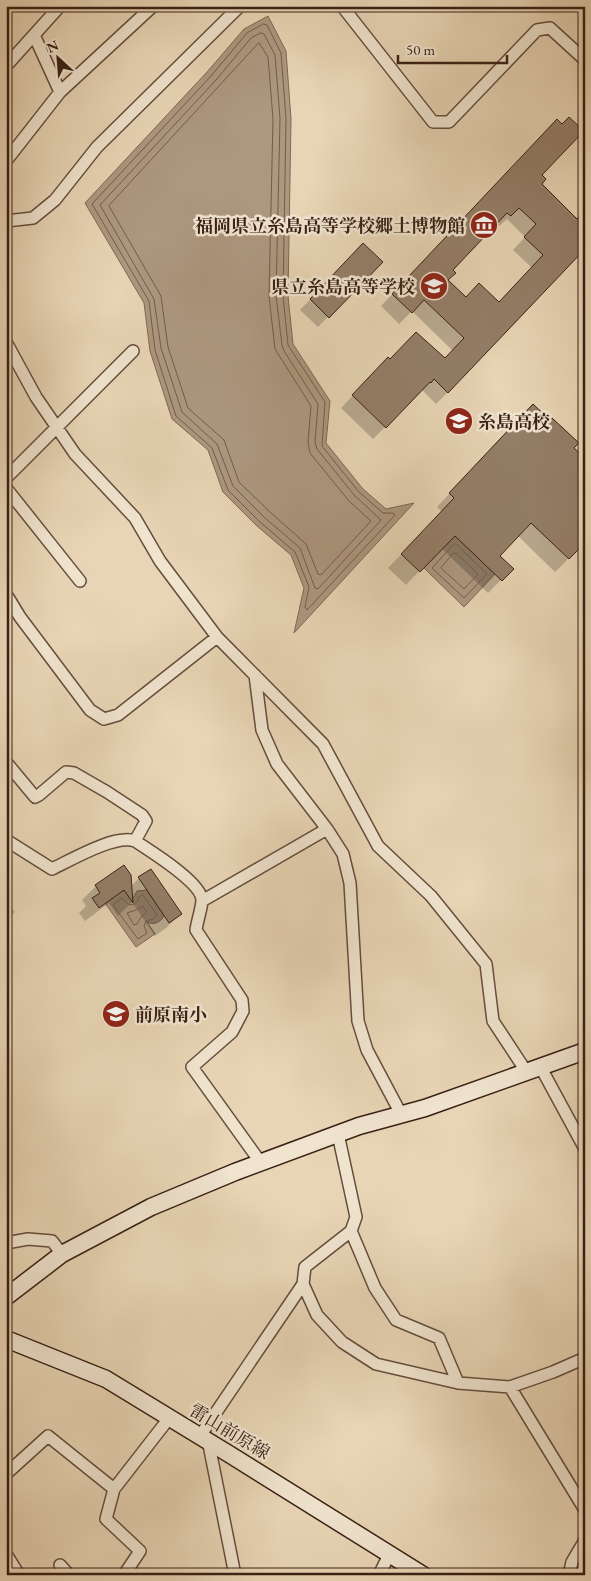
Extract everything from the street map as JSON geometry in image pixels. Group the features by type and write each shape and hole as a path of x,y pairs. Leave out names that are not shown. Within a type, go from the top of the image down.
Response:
{"street":[{"path":"6,66 60,6"},
{"path":"6,161 60,92 153,6"},
{"path":"6,221 32,218 55,200 97,147 240,6"},
{"path":"342,6 433,122 449,122 536,30 550,28 585,60"},
{"path":"34,35 60,92"},
{"path":"8,350 36,397 58,426 75,454 135,518 160,561 217,637 323,744 378,846 431,896 486,964 493,1022 533,1069 585,1148"},
{"path":"6,478 134,351"},
{"path":"6,488 80,581"},
{"path":"6,594 20,617 90,710 104,719 118,715 217,637"},
{"path":"255,675 262,730 277,764 327,829 343,854 350,883 358,1021 366,1050 401,1114"},
{"path":"6,762 35,797 40,795 66,772 74,773 107,792 142,815 146,821 135,841"},
{"path":"202,901 327,829"},
{"path":"6,840 52,869 90,850 128,839 135,841 177,868 200,894 202,901 196,930 242,1000 243,1011 232,1032 192,1068 260,1163"},
{"path":"6,1297 62,1254 150,1207 235,1172 338,1134 426,1108 585,1051"},
{"path":"236,1575 204,1438 303,1284 306,1267 351,1231 356,1217 338,1134"},
{"path":"351,1231 375,1288 396,1320 439,1338 458,1383"},
{"path":"6,1243 28,1239 52,1241 62,1254"},
{"path":"303,1284 317,1315 342,1342 376,1364 458,1383 510,1387 553,1372 585,1358"},
{"name":"雷山前原線","path":"6,1339 106,1379 423,1575"},
{"path":"510,1387 584,1508"},
{"path":"124,1575 140,1551 106,1518 114,1489 170,1417"},
{"path":"6,1474 48,1436 114,1489"},
{"path":"569,1575 572,1562 585,1540"},
{"path":"379,1575 390,1553"},
{"path":"6,1554 19,1575"},
{"path":"60,1565 69,1575"}],"water":[{"path":"268,16 286,51 291,119 288,296 293,344 330,401 326,443 363,489 386,509 414,503 294,633 304,588 291,555 257,526 223,492 208,450 172,419 150,351 144,303 85,203 207,72 244,29"},
{"path":"455,536 495,574 464,607 424,568"},
{"path":"124,890 133,902 137,891 147,890 163,914 163,918 158,922 147,922 155,934 136,947 105,903"}],"building":[{"path":"569,117 584,131 542,175 546,179 542,184 577,219 585,211 585,249 448,393 434,379 386,428 352,395 388,357 390,359 416,332 445,358 464,338 424,300 412,313 392,294 557,119 562,124","holes":["519,208 536,224 524,237 543,255 499,302 479,283 466,297 448,280 456,273 453,270 507,213 511,216"]},
{"path":"363,243 383,262 329,318 310,299"},
{"path":"533,404 550,420 552,418 579,443 574,448 585,458 585,543 569,559 531,523 500,556 514,569 502,581 455,536 420,572 401,554 454,498 449,493"},
{"path":"124,865 131,875 133,903 124,890 99,908 92,898 100,893 95,885"},
{"path":"151,869 182,914 169,923 138,877"}],"place":[{"name":"福岡県立糸島高等学校郷土博物館","path":"484,225"},
{"name":"県立糸島高等学校","path":"434,286"},
{"name":"糸島高校","path":"459,421"},
{"name":"前原南小","path":"116,1014"}]}
